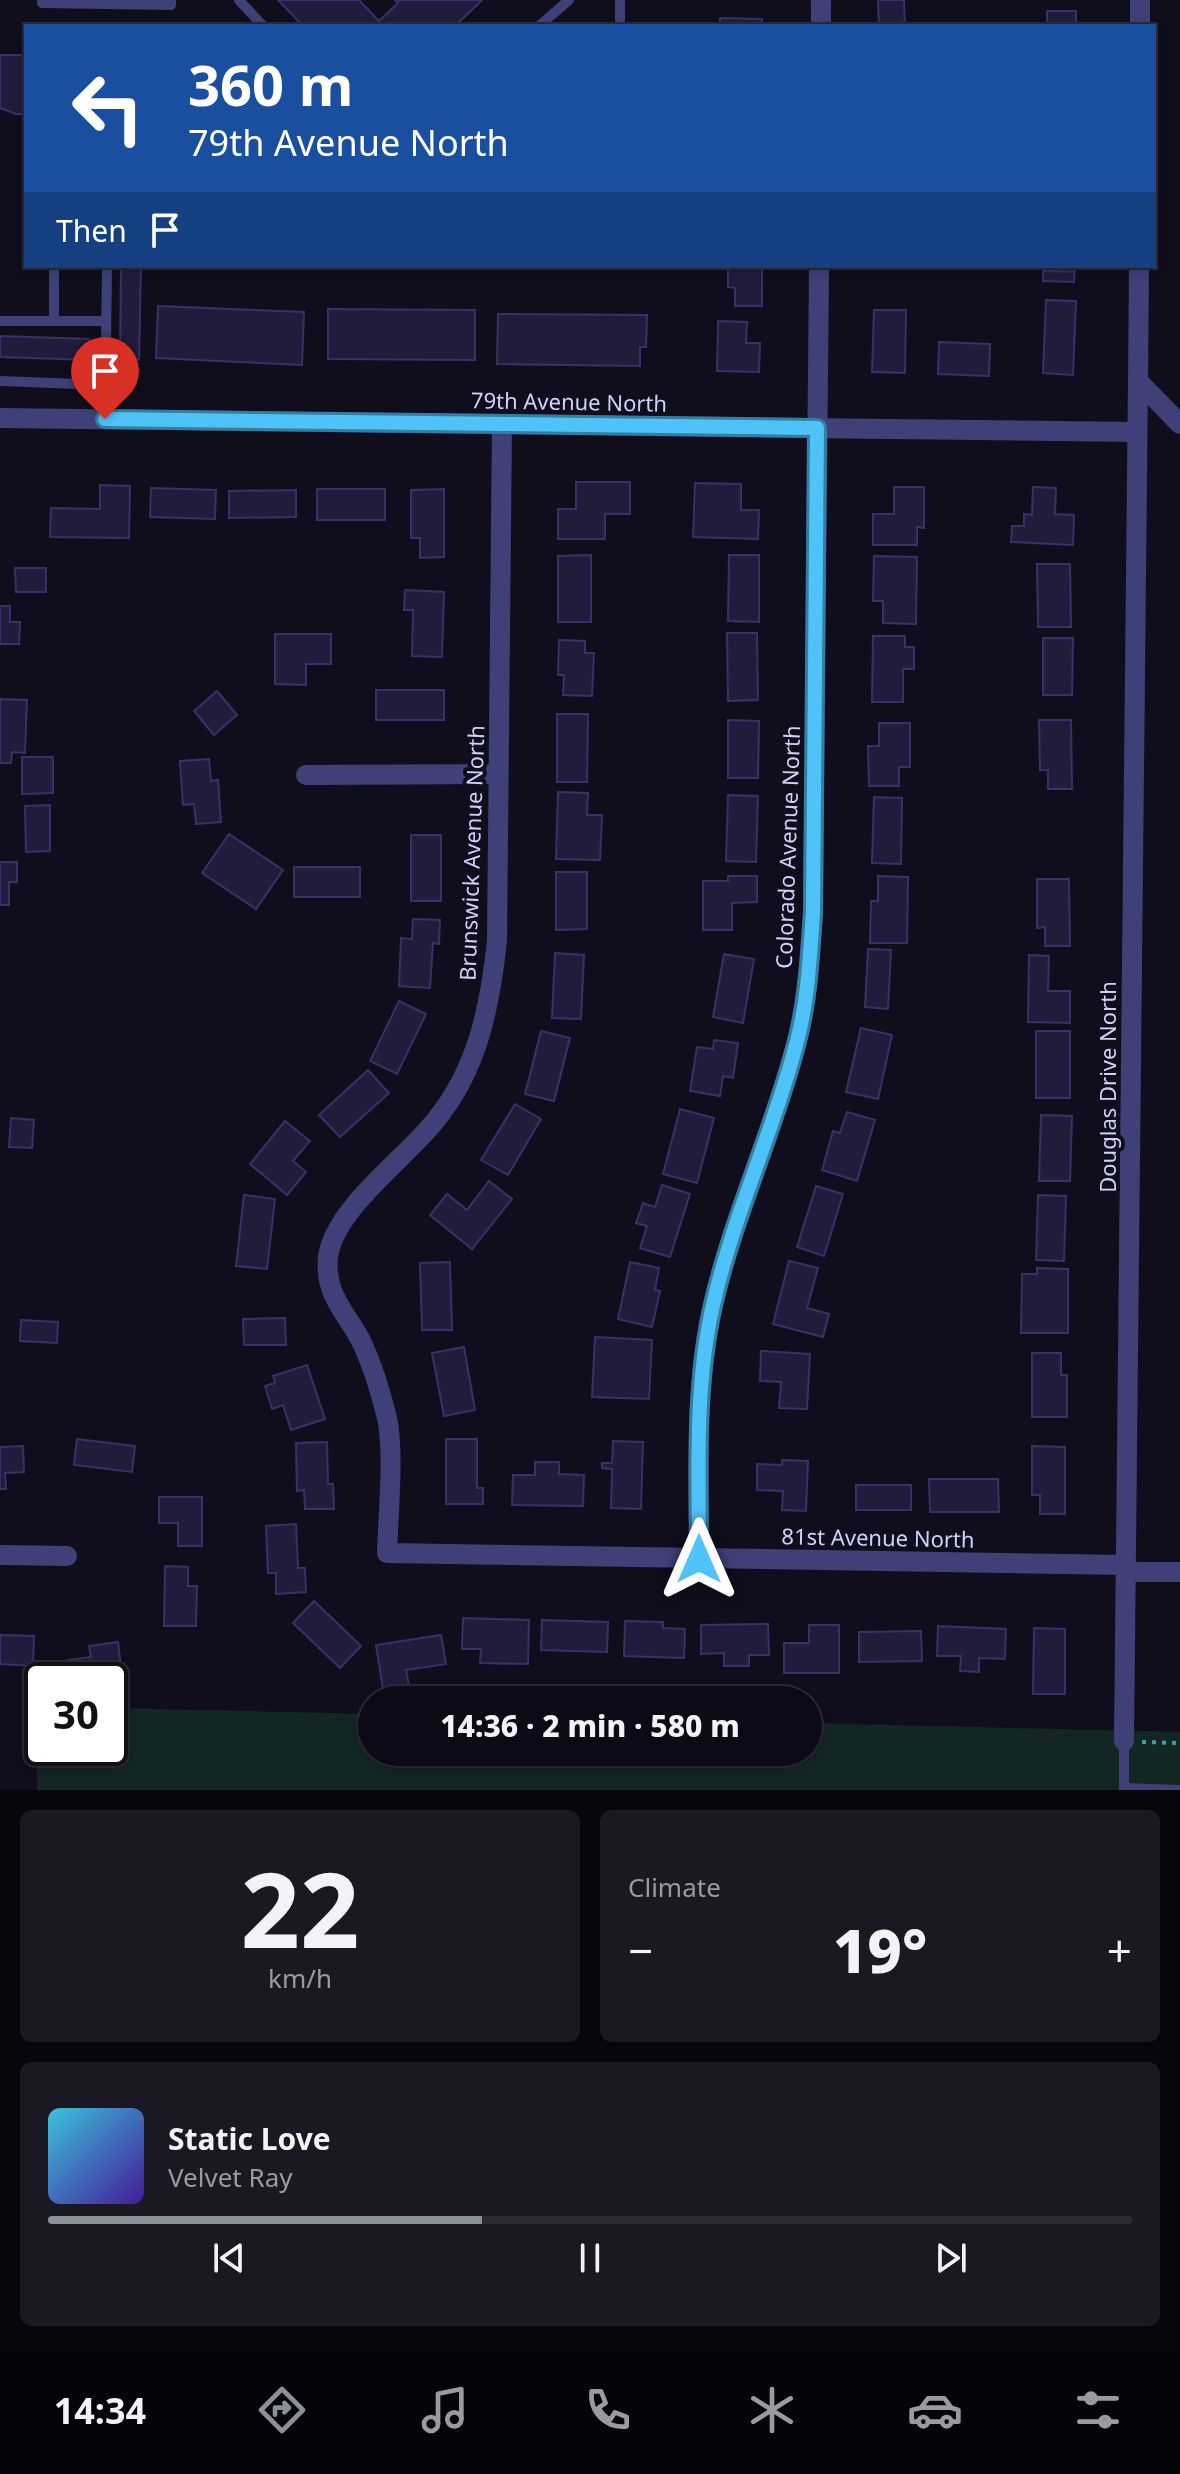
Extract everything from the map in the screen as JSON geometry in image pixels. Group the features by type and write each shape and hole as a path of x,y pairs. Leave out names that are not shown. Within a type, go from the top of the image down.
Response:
{"street":[{"path":"821,0 821,24"},
{"path":"1140,0 1140,24"},
{"name":"Colorado Avenue North","path":"699,1559 703,1359 713,1304 728,1251 779,1105 797,1042 808,976 813,912 819,268"},
{"name":"Douglas Drive North","path":"1124,1741 1139,268"},
{"path":"1138,381 1180,424"},
{"name":"79th Avenue North","path":"0,418 1137,432"},
{"name":"Brunswick Avenue North","path":"387,1553 388,1419 362,1342 339,1309 330,1284 328,1258 335,1233 349,1210 406,1155 437,1119 463,1078 482,1035 492,989 497,941 502,424"},
{"path":"306,775 498,774"},
{"name":"81st Avenue North","path":"387,1553 1127,1568 1180,1572"},
{"path":"0,1555 67,1556"}],"lane":[{"path":"42,0 42,3 171,5 171,0"},
{"path":"239,0 261,24"},
{"path":"541,24 569,0"},
{"path":"620,0 620,24"},
{"path":"54,268 54,321"},
{"path":"105,419 107,268"},
{"path":"0,321 106,321"},
{"path":"0,381 105,385"},
{"path":"1124,1741 1124,1789 1179,1790"}],"path":[{"path":"1124,1741 1180,1743"}],"green space":[{"path":"128,1708 358,1714 358,1766 822,1766 822,1723 1180,1732 1180,1790 37,1790 37,1766 128,1766"}],"building":[{"path":"278,0 359,0 379,21 398,3 395,0 482,0 457,24 301,24"},
{"path":"878,0 904,0 905,24 879,24"},
{"path":"1047,11 1076,11 1076,24 1047,24"},
{"path":"720,18 762,19 762,24 720,24"},
{"path":"0,55 24,55 24,114 0,108"},
{"path":"121,268 141,268 139,360 120,359"},
{"path":"728,268 762,268 762,306 735,306 735,288 728,287"},
{"path":"1043,268 1075,268 1074,282 1043,281"},
{"path":"1044,268 1076,268 1075,272 1044,271"},
{"path":"1046,300 1076,301 1073,375 1043,373"},
{"path":"158,306 304,312 302,365 156,358"},
{"path":"328,309 475,310 475,360 328,359"},
{"path":"874,310 906,310 905,373 872,372"},
{"path":"498,314 647,315 646,347 640,347 640,366 497,364"},
{"path":"718,321 747,322 746,343 760,343 759,372 717,371"},
{"path":"0,336 89,339 88,360 0,357"},
{"path":"939,342 990,344 989,376 938,374"},
{"path":"576,482 630,482 630,514 605,514 605,539 558,539 558,509 576,509"},
{"path":"695,483 741,484 741,510 759,510 758,539 693,537"},
{"path":"100,485 130,486 129,538 50,537 51,508 100,509"},
{"path":"894,487 924,487 924,528 917,527 917,545 873,545 873,514 894,514"},
{"path":"1033,487 1056,488 1055,514 1074,515 1073,545 1011,542 1012,526 1024,526 1024,514 1032,515"},
{"path":"151,488 216,490 215,519 150,517"},
{"path":"317,489 385,489 385,520 317,520"},
{"path":"444,489 444,557 420,558 420,538 411,538 411,490"},
{"path":"296,490 296,517 229,518 229,491"},
{"path":"591,555 591,622 558,622 558,556"},
{"path":"729,555 759,555 759,622 728,621"},
{"path":"874,556 917,557 916,624 883,623 883,601 873,601"},
{"path":"1037,564 1070,564 1071,627 1038,627"},
{"path":"15,568 46,568 46,592 16,592"},
{"path":"405,590 444,592 442,657 412,656 413,610 404,610"},
{"path":"0,606 10,606 10,622 20,622 19,644 0,644"},
{"path":"727,633 757,633 758,700 728,701"},
{"path":"275,634 331,634 331,664 306,664 306,685 275,684"},
{"path":"873,636 905,636 905,647 914,647 914,669 903,669 903,702 872,702"},
{"path":"1043,638 1073,638 1072,695 1043,695"},
{"path":"559,640 585,641 585,653 594,653 592,696 563,695 564,675 558,675"},
{"path":"376,690 444,690 444,720 376,720"},
{"path":"217,691 237,715 214,735 194,711"},
{"path":"0,699 27,700 25,753 12,752 11,763 0,763"},
{"path":"557,714 588,714 587,782 557,782"},
{"path":"728,720 759,721 758,778 728,778"},
{"path":"1039,720 1071,720 1072,789 1048,789 1048,770 1040,770"},
{"path":"879,723 910,723 910,767 899,767 899,786 869,786 868,746 879,746"},
{"path":"22,757 53,757 53,793 22,794"},
{"path":"209,759 211,781 218,780 221,822 196,824 194,804 183,805 180,761"},
{"path":"558,792 588,793 587,815 602,815 600,860 556,859"},
{"path":"728,795 758,796 756,862 726,861"},
{"path":"874,797 902,798 901,864 872,863"},
{"path":"50,805 50,851 26,852 25,806"},
{"path":"229,834 283,870 256,909 202,873"},
{"path":"411,835 441,835 441,901 411,901"},
{"path":"0,862 17,862 17,882 9,882 9,905 0,905"},
{"path":"294,867 360,867 360,897 294,897"},
{"path":"556,872 587,872 587,929 556,930"},
{"path":"728,876 757,876 757,902 732,903 732,930 703,930 703,881 728,881"},
{"path":"878,876 908,877 907,943 870,943 871,901 878,901"},
{"path":"1037,879 1069,879 1070,946 1045,946 1045,927 1037,928"},
{"path":"413,919 440,920 439,944 433,943 430,988 399,986 401,938 412,939"},
{"path":"868,949 891,950 888,1009 865,1007"},
{"path":"555,953 584,955 581,1019 552,1018"},
{"path":"724,954 754,959 743,1023 713,1017"},
{"path":"1029,955 1049,956 1048,991 1070,991 1070,1023 1028,1022"},
{"path":"399,1001 426,1014 397,1074 370,1061"},
{"path":"861,1028 892,1035 878,1099 846,1092"},
{"path":"541,1031 570,1038 554,1101 525,1094"},
{"path":"1036,1031 1070,1031 1070,1098 1036,1098"},
{"path":"714,1040 738,1043 733,1078 723,1076 720,1096 690,1091 697,1047 713,1049"},
{"path":"368,1070 389,1093 340,1137 319,1115"},
{"path":"515,1104 541,1119 508,1175 481,1160"},
{"path":"680,1109 714,1118 697,1183 663,1174"},
{"path":"847,1112 875,1120 857,1181 822,1170 833,1131 840,1133"},
{"path":"1041,1115 1072,1116 1070,1181 1039,1181"},
{"path":"11,1118 34,1120 32,1148 9,1147"},
{"path":"285,1121 310,1141 293,1161 306,1172 287,1195 250,1164"},
{"path":"489,1181 512,1199 472,1249 430,1215 447,1194 467,1210"},
{"path":"662,1185 690,1194 670,1257 640,1248 647,1226 636,1223 643,1203 655,1207"},
{"path":"816,1186 843,1194 824,1256 797,1247"},
{"path":"244,1195 275,1199 267,1269 236,1266"},
{"path":"1038,1195 1066,1196 1064,1261 1036,1260"},
{"path":"789,1261 818,1268 807,1308 829,1314 823,1337 773,1324"},
{"path":"450,1262 452,1330 422,1330 420,1263"},
{"path":"630,1262 659,1268 655,1290 660,1291 652,1327 618,1319"},
{"path":"1037,1268 1068,1269 1068,1333 1021,1333 1022,1274 1037,1274"},
{"path":"285,1318 286,1345 244,1345 243,1319"},
{"path":"21,1320 58,1322 57,1343 20,1341"},
{"path":"595,1337 652,1340 649,1399 592,1397"},
{"path":"464,1347 475,1410 444,1416 432,1353"},
{"path":"761,1351 810,1354 807,1409 779,1408 781,1382 760,1381"},
{"path":"1032,1353 1061,1353 1061,1375 1067,1375 1067,1417 1032,1417"},
{"path":"307,1365 325,1419 291,1430 283,1405 272,1409 265,1386 275,1383 273,1376"},
{"path":"77,1439 135,1446 132,1472 74,1465"},
{"path":"446,1439 477,1439 477,1488 483,1488 483,1504 446,1504"},
{"path":"613,1441 643,1442 641,1509 611,1508 612,1469 602,1468 602,1463 612,1463"},
{"path":"327,1442 328,1484 333,1484 334,1509 305,1509 304,1490 297,1491 296,1443"},
{"path":"23,1446 24,1472 5,1473 6,1489 0,1489 0,1447"},
{"path":"1032,1446 1065,1447 1065,1514 1040,1514 1040,1495 1032,1495"},
{"path":"782,1460 808,1461 806,1511 782,1510 783,1491 757,1490 757,1464 782,1465"},
{"path":"535,1462 559,1462 559,1474 584,1475 583,1506 512,1505 513,1475 535,1475"},
{"path":"929,1479 998,1479 999,1512 930,1512"},
{"path":"856,1485 911,1485 911,1510 856,1510"},
{"path":"159,1497 202,1497 202,1546 178,1546 178,1523 159,1523"},
{"path":"296,1524 298,1568 305,1568 306,1592 276,1594 276,1573 268,1573 266,1526"},
{"path":"165,1566 188,1567 188,1586 197,1586 196,1626 164,1626"},
{"path":"314,1601 361,1646 340,1668 293,1623"},
{"path":"463,1618 529,1620 528,1664 480,1663 481,1649 462,1649"},
{"path":"542,1620 608,1622 607,1652 541,1650"},
{"path":"625,1621 663,1622 663,1628 685,1629 684,1658 624,1656"},
{"path":"768,1624 769,1655 749,1655 749,1666 724,1666 724,1653 701,1654 701,1625"},
{"path":"809,1625 839,1625 839,1673 784,1673 784,1643 809,1643"},
{"path":"938,1626 1006,1629 1005,1659 979,1658 979,1672 960,1671 961,1656 937,1656"},
{"path":"1034,1628 1065,1629 1065,1694 1033,1694"},
{"path":"921,1631 922,1661 859,1662 859,1632"},
{"path":"0,1635 34,1636 33,1662 24,1662 24,1665 0,1664"},
{"path":"441,1635 446,1664 406,1670 409,1686 382,1686 376,1645"},
{"path":"118,1642 120,1662 68,1662 91,1657 89,1646"}],"route":[{"path":"105,419 817,428 813,912 808,976 797,1042 779,1105 728,1251 713,1304 703,1359 699,1559"}]}
